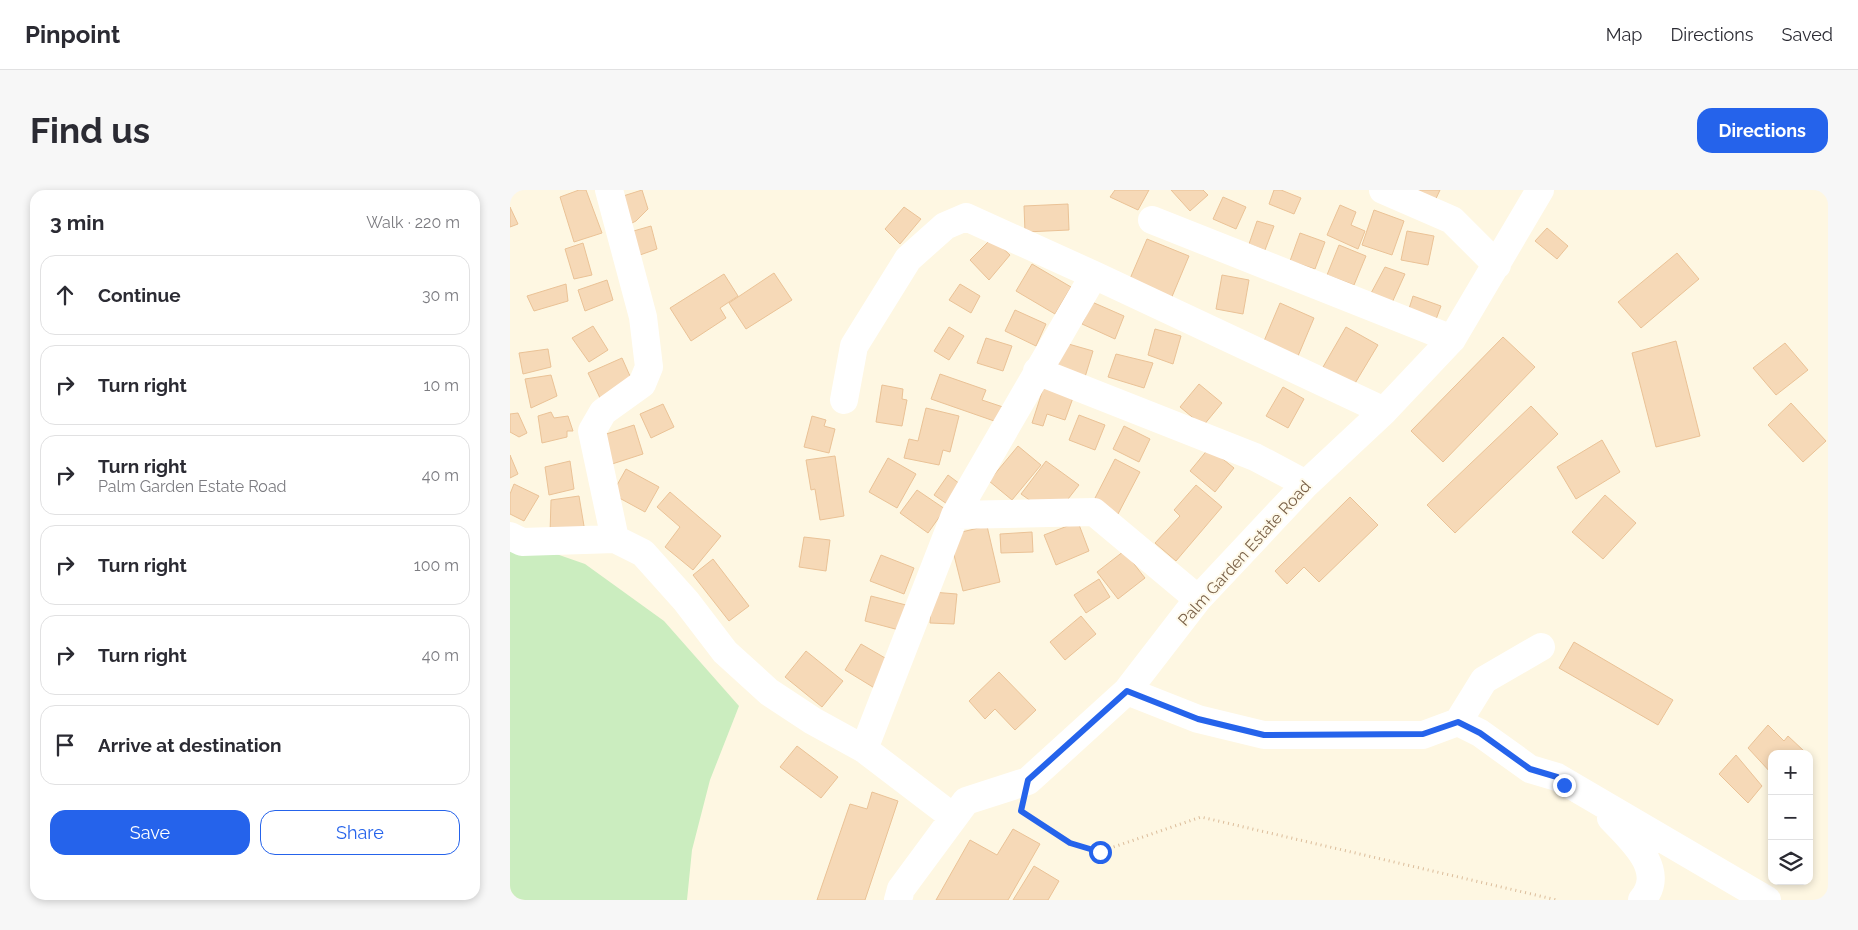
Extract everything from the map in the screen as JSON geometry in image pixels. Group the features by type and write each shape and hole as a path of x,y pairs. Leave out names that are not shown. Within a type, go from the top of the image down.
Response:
{"street":[{"path":"610,190 643,317 649,367 642,384 602,412 592,430 614,539"},
{"path":"1384,190 1452,220 1497,265"},
{"name":"Palm Garden Estate Road","path":"898,900 902,889 966,802 1028,780 1127,691 1198,599 1306,484 1384,411 1452,339 1540,190"},
{"path":"844,400 854,346 908,259 945,226 966,217 1094,274 1384,411"},
{"path":"1152,220 1452,339"},
{"path":"864,749 955,515 1094,274"},
{"path":"1037,371 1256,457 1306,484"},
{"path":"955,515 1094,512 1198,599"},
{"path":"510,536 522,542 614,539 643,553 686,601 725,652 769,692 813,721 864,749 953,818"},
{"path":"1127,691 1198,719 1264,735 1423,734 1458,722 1484,680 1541,647"},
{"path":"1458,722 1488,738 1530,769 1557,777 1767,900"},
{"path":"1557,777 1564,785 1604,811 1638,848 1650,866 1649,891 1642,900"}],"path":[{"path":"1028,780 1021,811 1070,843 1100,852 1201,817 1557,900"}],"green space":[{"path":"510,535 522,542 585,564 664,621 739,706 710,780 692,850 687,900 510,900"}],"building":[{"path":"579,190 586,190 602,233 574,242 560,197"},
{"path":"642,190 648,209 636,221 630,224 620,197"},
{"path":"1115,190 1149,190 1138,210 1110,197"},
{"path":"1171,190 1203,190 1208,195 1190,211"},
{"path":"1274,190 1281,190 1301,198 1294,214 1269,204"},
{"path":"1400,190 1440,190 1433,205"},
{"path":"1223,197 1246,207 1236,229 1213,219"},
{"path":"1068,204 1069,230 1025,232 1024,206"},
{"path":"1340,205 1356,212 1351,225 1365,231 1358,249 1327,235"},
{"path":"510,207 518,224 510,227"},
{"path":"904,207 921,219 900,244 885,229"},
{"path":"1374,210 1404,221 1392,255 1362,245"},
{"path":"1257,221 1274,226 1265,250 1249,244"},
{"path":"651,226 657,249 637,256 630,232"},
{"path":"1547,228 1568,246 1557,259 1535,241"},
{"path":"1407,231 1434,236 1428,265 1401,260"},
{"path":"1300,233 1325,242 1315,269 1290,261"},
{"path":"992,238 1010,255 989,280 970,260"},
{"path":"1147,239 1189,256 1171,299 1129,281"},
{"path":"583,243 592,275 574,279 565,249"},
{"path":"1339,245 1366,256 1354,285 1327,275"},
{"path":"1677,253 1699,279 1641,328 1618,302"},
{"path":"1032,264 1071,287 1055,314 1016,291"},
{"path":"1385,267 1405,274 1391,305 1370,295"},
{"path":"774,273 792,300 746,329 729,303"},
{"path":"724,274 738,296 720,308 726,318 691,341 670,308"},
{"path":"1222,275 1249,280 1243,314 1216,309"},
{"path":"607,280 613,300 585,311 578,290"},
{"path":"566,284 568,301 534,311 527,296"},
{"path":"960,284 980,296 971,313 949,300"},
{"path":"1413,296 1441,306 1435,322 1408,312"},
{"path":"1092,302 1124,316 1115,339 1082,324"},
{"path":"1280,303 1314,318 1298,356 1264,341"},
{"path":"1015,310 1046,324 1036,346 1005,331"},
{"path":"593,326 608,350 589,362 572,338"},
{"path":"949,327 964,336 949,360 934,351"},
{"path":"1346,327 1378,345 1354,385 1323,367"},
{"path":"1155,329 1181,336 1173,364 1148,355"},
{"path":"1503,337 1535,367 1443,462 1411,431"},
{"path":"986,338 1012,346 1003,371 977,363"},
{"path":"1676,341 1700,436 1656,447 1632,353"},
{"path":"1065,343 1093,351 1085,377 1057,368"},
{"path":"1785,343 1808,370 1776,395 1753,368"},
{"path":"548,349 551,367 523,374 519,353"},
{"path":"1116,354 1153,363 1144,388 1108,377"},
{"path":"622,358 634,385 601,400 588,373"},
{"path":"940,374 986,390 982,400 1003,407 997,422 931,399"},
{"path":"551,375 557,396 531,408 525,379"},
{"path":"1199,384 1222,403 1203,426 1180,407"},
{"path":"882,385 903,389 902,399 907,400 902,426 876,422"},
{"path":"1044,386 1074,395 1065,420 1047,414 1043,426 1032,423"},
{"path":"1283,387 1304,399 1288,428 1266,416"},
{"path":"1791,403 1826,441 1803,462 1768,425"},
{"path":"663,404 674,427 651,438 640,414"},
{"path":"1531,406 1558,434 1455,533 1427,505"},
{"path":"926,408 959,416 950,452 943,450 939,465 904,458 909,439 918,441"},
{"path":"551,412 554,418 568,416 573,431 567,431 567,437 542,443 538,416"},
{"path":"518,413 527,433 519,437 510,432 510,414"},
{"path":"1079,415 1105,425 1095,450 1069,440"},
{"path":"812,416 826,420 824,426 835,429 829,453 804,447"},
{"path":"634,425 643,454 609,465 600,436"},
{"path":"1124,426 1150,439 1139,462 1113,449"},
{"path":"1602,440 1620,472 1576,499 1557,467"},
{"path":"1018,446 1041,465 1012,500 989,481"},
{"path":"1209,448 1234,468 1215,492 1190,471"},
{"path":"510,455 518,474 510,478"},
{"path":"835,456 844,516 820,520 815,489 811,490 806,460"},
{"path":"888,458 916,474 897,508 869,492"},
{"path":"1115,459 1140,472 1118,514 1093,502"},
{"path":"570,461 574,489 549,495 545,467"},
{"path":"1046,461 1079,485 1061,508 1042,509 1021,494"},
{"path":"626,469 659,487 645,512 612,494"},
{"path":"948,475 964,487 950,506 934,495"},
{"path":"514,484 539,496 524,521 510,514 510,494"},
{"path":"1196,485 1222,507 1176,561 1155,543 1180,516 1174,510"},
{"path":"917,490 945,509 928,533 900,513"},
{"path":"670,492 721,536 693,570 665,547 680,527 657,507"},
{"path":"1605,495 1636,523 1603,559 1572,532"},
{"path":"579,496 585,532 550,534 551,500"},
{"path":"1350,497 1378,525 1319,582 1304,567 1287,584 1275,571"},
{"path":"1078,522 1089,551 1056,565 1044,535"},
{"path":"987,526 1000,582 963,591 949,535"},
{"path":"1032,532 1033,552 1001,553 1000,534"},
{"path":"804,537 830,540 826,571 799,567"},
{"path":"1124,551 1145,578 1118,599 1097,572"},
{"path":"881,555 914,568 904,594 870,581"},
{"path":"713,559 749,606 729,621 693,575"},
{"path":"1099,579 1110,597 1086,613 1074,595"},
{"path":"932,592 957,594 954,624 930,623"},
{"path":"871,596 906,605 899,630 865,621"},
{"path":"1081,616 1096,634 1065,660 1050,642"},
{"path":"1574,642 1673,700 1658,725 1559,668"},
{"path":"861,644 892,662 876,689 845,670"},
{"path":"806,651 843,681 822,707 785,677"},
{"path":"999,672 1036,710 1015,730 995,709 985,719 969,701"},
{"path":"1768,725 1784,741 1788,736 1803,750 1768,750 1768,770 1748,748"},
{"path":"797,746 838,777 821,798 780,767"},
{"path":"1736,755 1762,786 1748,803 1719,774"},
{"path":"872,792 898,801 865,900 817,900 850,804 867,809"},
{"path":"1013,829 1040,844 1008,900 936,900 970,840 997,855"},
{"path":"1034,866 1059,881 1048,900 1013,900"}],"route":[{"path":"1100,852 1070,843 1021,811 1028,780 1127,691 1198,719 1264,735 1423,734 1458,722 1480,733 1530,769 1557,777 1564,785"}]}
